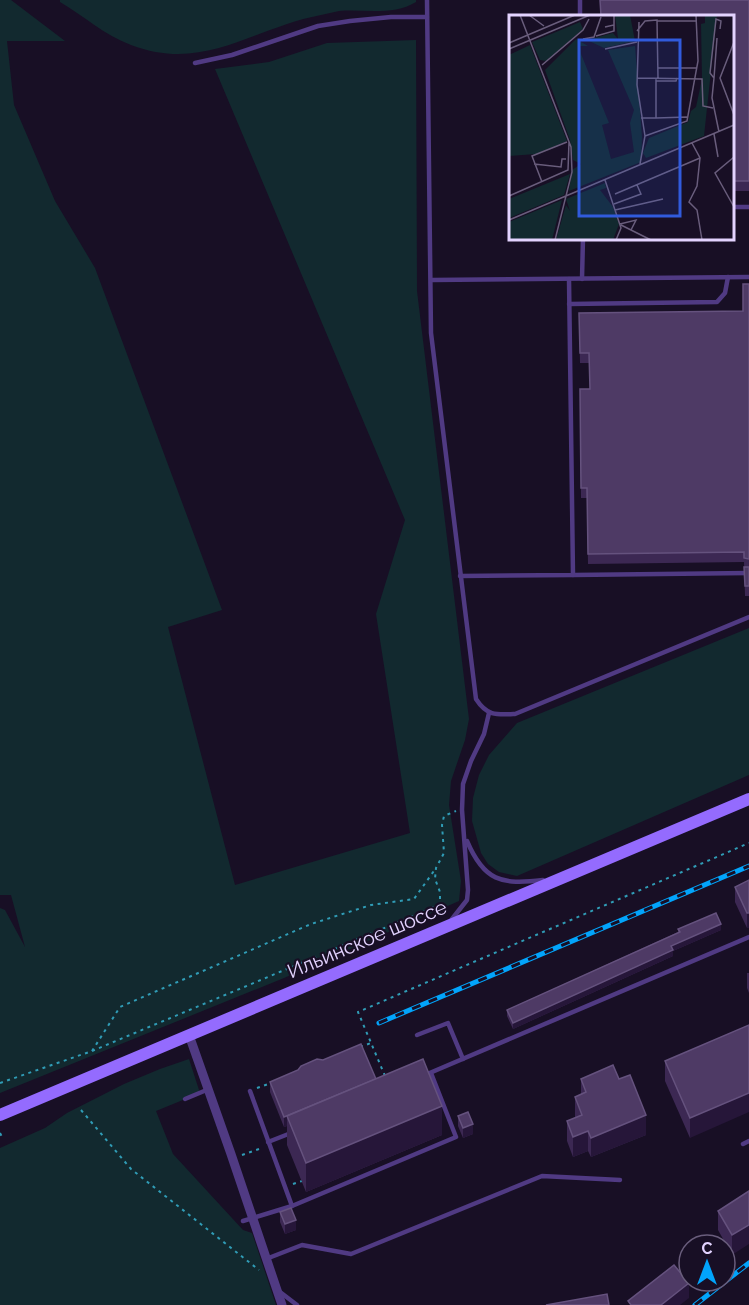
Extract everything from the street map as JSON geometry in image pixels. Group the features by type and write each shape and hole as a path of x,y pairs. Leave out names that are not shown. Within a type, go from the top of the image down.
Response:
{"main road":[{"name":"Ильинское шоссе","path":"0,1115 749,799"}],"street":[{"path":"189,1035 233,1159 248,1220 266,1259 282,1305"}],"lane":[{"path":"427,0 432,333 476,699 489,713 516,714 749,617"},
{"path":"195,63 232,55 318,26 371,19 427,16"},
{"path":"582,279 583,240"},
{"path":"569,304 717,302 725,293 728,277"},
{"path":"432,280 749,277"},
{"path":"569,279 573,575"},
{"path":"460,576 749,573"},
{"path":"446,927 467,900 468,880 462,810 463,784 484,734 489,713"},
{"path":"464,836 480,866 498,879 509,882 560,879"},
{"path":"421,1077 749,937"},
{"path":"417,1035 448,1023 463,1059"},
{"path":"248,1220 292,1206 456,1137 431,1073"},
{"path":"184,1099 209,1089"},
{"path":"250,1091 292,1206"},
{"path":"269,1143 299,1129"},
{"path":"743,1144 749,1141"},
{"path":"266,1259 302,1245 351,1254 542,1176 620,1180"},
{"path":"276,1289 297,1305"}],"path":[{"path":"92,1051 120,1007 311,924 371,905 414,900 444,852 442,825 444,816 462,810"},
{"path":"387,1080 358,1012 749,843"},
{"path":"0,1083 92,1051 439,905 440,891 435,879 436,868"},
{"path":"360,1047 371,1043"},
{"path":"250,1091 272,1082"},
{"path":"81,1110 131,1169 258,1269 276,1289"},
{"path":"0,1133 3,1139"},
{"path":"233,1159 269,1143"}],"green space":[{"path":"0,0 11,0 65,41 7,41 14,105 55,201 95,268 222,610 168,627 235,885 410,833 376,614 405,520 215,69 269,62 327,43 416,40 417,291 469,719 465,740 451,781 449,805 461,881 459,901 284,978 0,1093 0,908 5,910 25,947 11,895 0,895"},
{"path":"60,0 416,0 416,2 398,9 334,12 296,21 228,45 182,54 158,52 121,41"},
{"path":"749,628 749,775 517,876 499,872 488,864 481,853 472,821 473,798 479,775 489,755 517,723"},
{"path":"189,1059 200,1093 156,1111 173,1154 243,1230 252,1233 276,1305 0,1305 0,1148 45,1128 67,1113 124,1084"}],"building":[{"path":"600,0 749,0 749,181 734,181 734,15 601,15"},
{"path":"743,284 749,284 749,559 744,558 744,552 588,554 587,488 581,488 580,389 590,389 589,353 580,353 579,313 743,311"},
{"path":"744,567 749,567 749,586 745,586"},
{"path":"749,880 749,913 747,913 735,887"},
{"path":"716,913 721,924 671,946 673,950 513,1023 507,1010 680,932 678,929"},
{"path":"749,1025 749,1093 690,1118 665,1061"},
{"path":"361,1044 376,1079 284,1117 270,1082 317,1059 323,1060"},
{"path":"423,1059 442,1106 306,1163 287,1116"},
{"path":"613,1065 619,1079 630,1075 646,1115 591,1138 588,1131 573,1137 567,1121 582,1115 575,1097 586,1092 581,1079"},
{"path":"468,1112 473,1124 463,1128 458,1116"},
{"path":"749,1191 749,1225 735,1233 731,1233 718,1211"},
{"path":"291,1208 296,1220 285,1224 280,1212"},
{"path":"674,1265 677,1269 677,1292 661,1305 631,1305 628,1301"},
{"path":"607,1294 609,1305 546,1305"}],"railway":[{"path":"379,1023 749,866"},
{"path":"695,1305 749,1263"}]}
